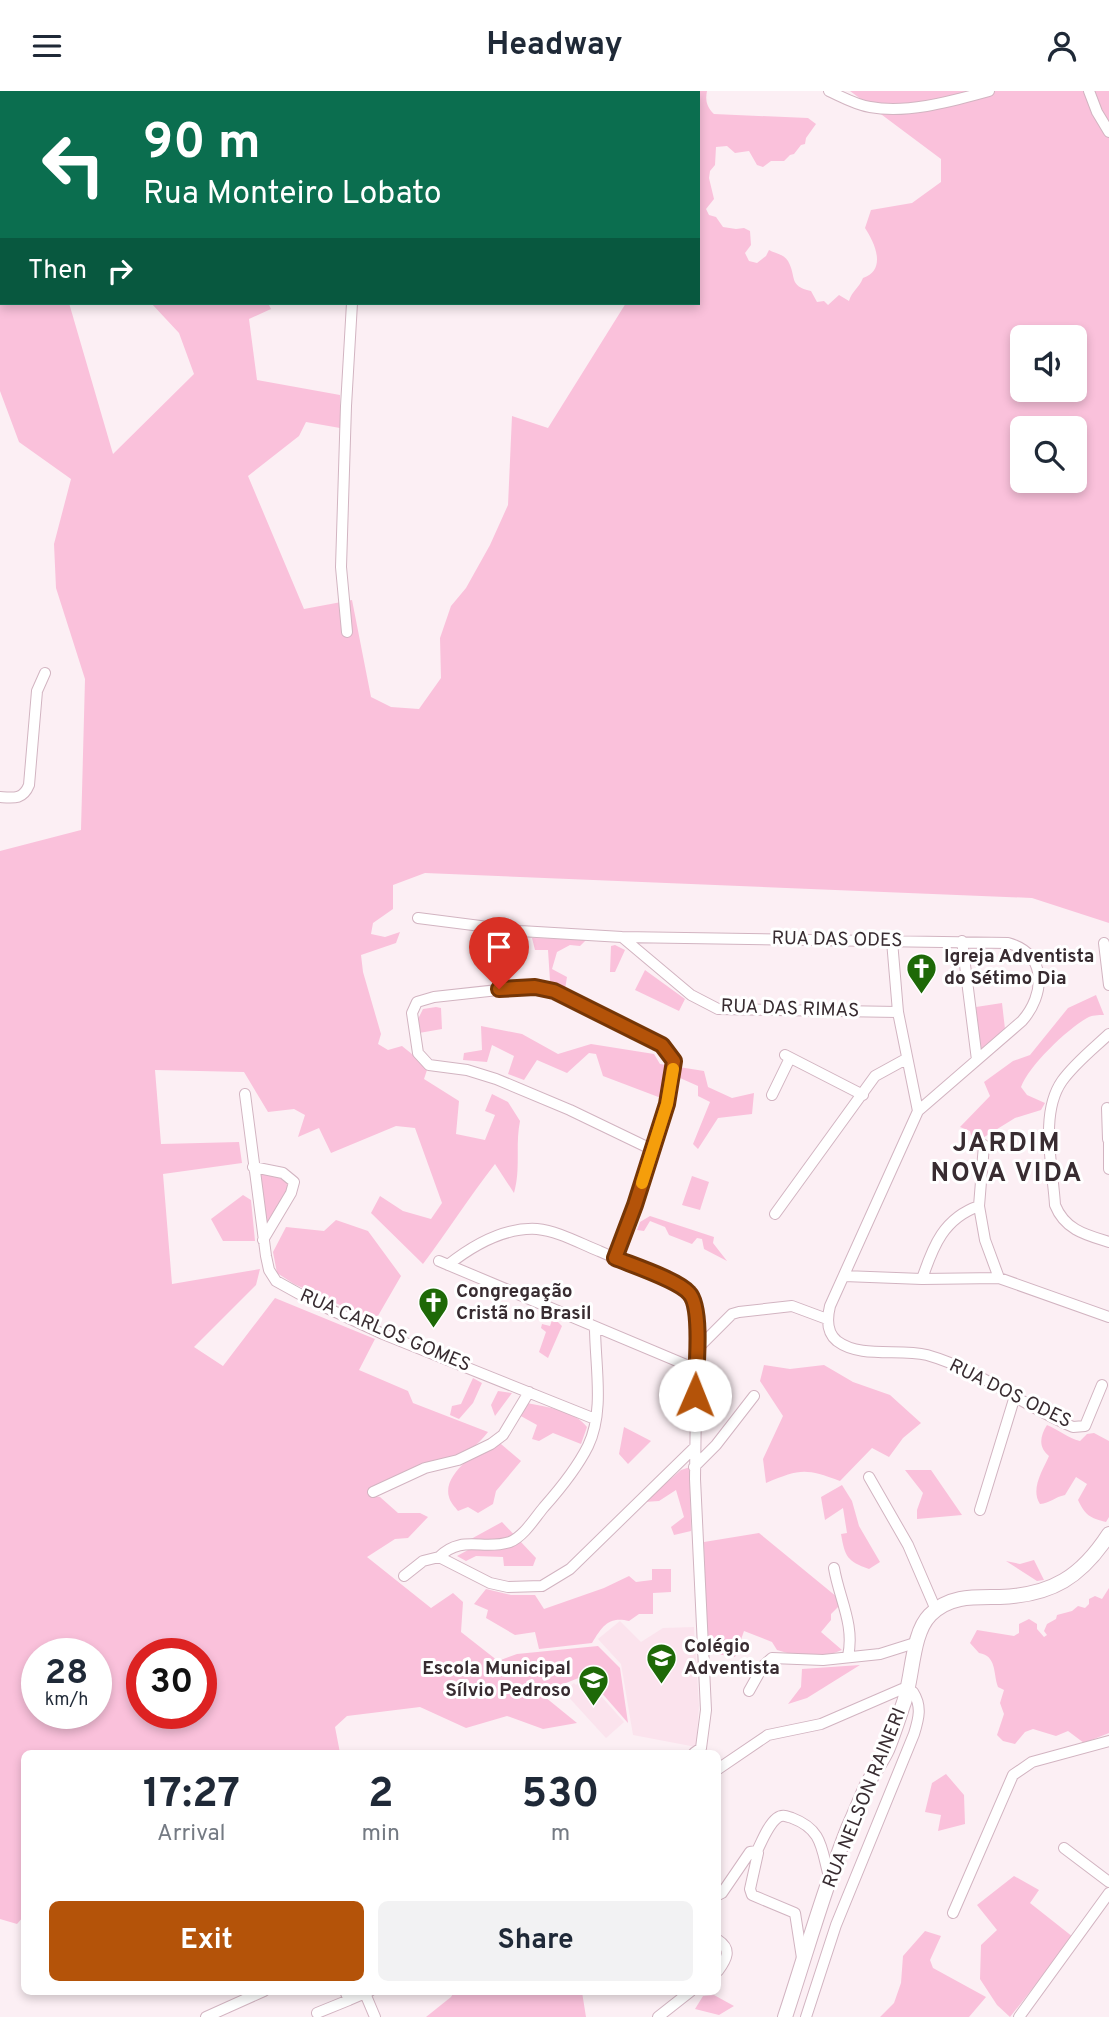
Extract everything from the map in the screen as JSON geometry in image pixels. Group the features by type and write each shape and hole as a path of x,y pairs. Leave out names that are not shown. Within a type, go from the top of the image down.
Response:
{"main road":[{"path":"936,1610 961,1598 1020,1595 1050,1588 1087,1564 1109,1534"},
{"name":"RUA NELSON RAINERI","path":"785,2017 830,1880 866,1788 887,1751 908,1689 925,1622 936,1610"}],"street":[{"path":"829,91 868,107 892,109 989,91"},
{"path":"1089,91 1109,132"},
{"path":"347,632 341,567 352,305"},
{"path":"0,797 18,797 25,793 29,785 37,691 45,673"},
{"name":"RUA DAS ODES","path":"418,918 520,931 622,937 962,941 1008,943 1025,949 1034,958 1038,982 1037,999 1028,1014 918,1111 844,1276"},
{"name":"RUA DAS RIMAS","path":"622,937 691,995 718,1009 898,1011"},
{"path":"892,941 898,1011 918,1111"},
{"path":"962,941 977,1060"},
{"path":"1104,943 1109,985"},
{"path":"615,1258 667,1104 673,1073 672,1057 662,1045 544,988 505,989 434,997 420,1000 415,1005 412,1020 415,1042 421,1059 429,1065 467,1070 496,1079 570,1110 651,1149"},
{"path":"1109,1034 1079,1061 1058,1088 1051,1112 1050,1135 1055,1205 1059,1215 1069,1226 1109,1242"},
{"path":"772,1095 788,1057 863,1095"},
{"path":"775,1214 863,1095 874,1076 906,1059"},
{"name":"RUA CARLOS GOMES","path":"246,1094 263,1240 269,1270 281,1286 383,1334 595,1419"},
{"path":"1107,1108 1109,1169"},
{"path":"984,1145 979,1206 985,1240 999,1278"},
{"path":"253,1167 283,1173 294,1182 263,1240"},
{"path":"922,1279 934,1248 948,1225 964,1211 979,1206"},
{"path":"696,1369 443,1263 489,1239 534,1229 571,1239 689,1292 697,1311 696,1369 694,1448 694,1467 706,1691 701,1750"},
{"path":"696,1349 732,1314 739,1312 792,1306 827,1319 844,1276 999,1278 1109,1317"},
{"name":"RUA DOS ODES","path":"827,1319 833,1336 852,1348 926,1355 981,1377 1066,1424 1082,1428 1102,1385"},
{"path":"404,1576 424,1561 439,1557 453,1546 507,1543 521,1534 578,1462 591,1438 595,1419 597,1394 594,1328"},
{"path":"373,1492 425,1468 458,1459 491,1444 503,1435 529,1392"},
{"path":"694,1467 716,1445 754,1396"},
{"path":"980,1510 1015,1396"},
{"path":"439,1557 490,1583 508,1587 542,1586 570,1569 694,1448"},
{"path":"869,1477 908,1545 936,1610"},
{"path":"834,1568 838,1592 850,1627 848,1656"},
{"path":"749,1691 763,1666 772,1658 808,1660 880,1654 918,1642"},
{"path":"721,1764 768,1735 821,1724 897,1691 908,1689 913,1692 919,1705 914,1734 836,1925 806,2017"},
{"path":"953,1913 1013,1775 1032,1762 1109,1741"},
{"path":"803,1964 795,1913 752,1895 750,1889 757,1851 774,1819 781,1815 788,1816 814,1830 830,1880"},
{"path":"1064,1848 1109,1882"},
{"path":"721,1894 750,1852 757,1851"},
{"path":"1019,2017 1109,1893"},
{"path":"721,1942 725,1944 727,1951 721,1966"},
{"path":"206,2017 255,1995"},
{"path":"367,1995 375,2017"},
{"path":"658,2017 686,1995"},
{"path":"317,2013 347,1996"}],"shaded area":[{"path":"700,91 707,91 707,104 714,114 808,118 816,124 805,144 794,154 784,161 771,161 763,167 757,165 749,151 735,153 727,146 716,147 715,165 709,178 714,199 706,209 723,227 750,231 751,245 745,253 749,261 757,263 769,250 782,255 791,267 796,284 811,291 817,302 824,301 828,305 839,295 849,301 863,278 875,269 877,256 865,228 871,210 912,203 941,182 941,159 850,91 1109,91 1109,923 1032,898 425,873 393,885 393,909 373,923 371,934 385,937 400,932 396,943 361,955 363,972 381,1034 378,1044 388,1050 402,1046 428,1067 424,1079 459,1101 456,1134 485,1140 495,1115 485,1111 492,1094 508,1102 520,1121 514,1193 495,1164 423,1264 371,1213 380,1196 403,1211 431,1219 442,1203 415,1128 396,1126 331,1153 319,1128 298,1137 305,1115 294,1109 268,1112 244,1072 155,1070 161,1144 239,1142 242,1163 163,1174 172,1284 260,1269 256,1285 194,1347 223,1366 275,1298 375,1339 359,1370 408,1391 413,1403 488,1432 466,1452 415,1471 367,1494 380,1497 398,1513 420,1513 428,1517 408,1538 395,1539 367,1557 431,1608 453,1593 463,1602 461,1632 498,1661 517,1654 598,1646 620,1668 628,1723 586,1675 566,1683 545,1697 577,1723 543,1729 507,1716 466,1728 420,1707 347,1716 335,1727 339,1750 21,1750 21,1919 17,1924 0,1919 0,851 81,830 85,679 56,588 54,544 71,479 19,442 0,391 0,305 70,305 113,454 194,374 179,333 153,305 269,305 271,309 249,319 257,380 340,395 340,428 306,422 299,436 248,476 304,609 352,600 371,697 391,707 419,709 441,678 440,638 451,606 466,588 508,505 512,416 548,428 625,305 700,305"},
{"path":"532,938 587,939 580,946 570,945 557,952 552,969 567,977 565,989 550,981 548,950 535,950"},
{"path":"611,946 625,950 615,972 610,972"},
{"path":"645,970 685,999 679,1011 635,990"},
{"path":"1096,995 1104,1015 1089,1017 1069,1031 1049,1049 1025,1078 1021,1087 1027,1095 1045,1103 1041,1110 1015,1118 973,1144 970,1131 960,1127 990,1096 984,1082 1013,1061 1030,1055 1068,1008"},
{"path":"1002,1003 1005,1029 980,1052 976,1007"},
{"path":"441,1008 442,1029 419,1033 418,1019 423,1009"},
{"path":"481,1026 522,1034 558,1054 591,1044 654,1054 660,1064 704,1071 708,1087 732,1098 754,1093 752,1114 718,1118 698,1149 693,1144 710,1102 698,1096 698,1086 680,1078 661,1098 603,1076 596,1054 589,1053 567,1073 537,1060 524,1080 508,1074 514,1056 492,1045 487,1062 463,1060 464,1053 482,1050"},
{"path":"253,1167 294,1182 263,1240"},
{"path":"692,1176 709,1182 700,1210 682,1205"},
{"path":"243,1195 251,1200 255,1241 223,1241 211,1219"},
{"path":"650,1216 714,1237 713,1243 727,1261 704,1249 702,1239 697,1238 692,1244 669,1235 665,1227 650,1221 644,1231 637,1230 640,1222"},
{"path":"336,1220 368,1231 401,1276 375,1321 294,1284 277,1273 273,1252 286,1227 324,1231"},
{"path":"553,1317 562,1326 548,1358 539,1352 546,1332 541,1328 542,1324 550,1326"},
{"path":"764,1365 790,1369 824,1365 853,1382 890,1395 921,1423 903,1438 889,1457 872,1448 840,1481 803,1472 766,1483 763,1459 783,1416 760,1381"},
{"path":"473,1378 482,1383 473,1403 459,1419 450,1415 452,1406 461,1404"},
{"path":"498,1391 512,1393 495,1416 491,1405"},
{"path":"527,1403 559,1410 581,1421 587,1427 581,1444 553,1433 539,1441 532,1439 537,1425 519,1415"},
{"path":"1047,1425 1080,1441 1087,1434 1094,1433 1109,1441 1109,1517 1106,1522 1092,1517 1083,1509 1078,1500 1087,1484 1076,1477 1065,1495 1040,1504 1036,1492 1049,1456 1041,1441"},
{"path":"624,1427 651,1441 628,1464 619,1454"},
{"path":"494,1438 521,1461 496,1491 493,1504 478,1513 468,1507 458,1511 449,1497 451,1480 463,1464"},
{"path":"690,1467 691,1531 674,1535 671,1527 684,1517 676,1490 659,1501 644,1502 681,1470"},
{"path":"905,1470 931,1470 962,1515 917,1519 923,1493"},
{"path":"842,1485 852,1501 859,1526 880,1562 869,1569 856,1563 846,1553 841,1534 847,1533 843,1508 825,1520 821,1497"},
{"path":"502,1522 536,1558 533,1566 504,1566 503,1557 476,1556 466,1561 457,1556 468,1550 471,1539"},
{"path":"759,1533 837,1597 840,1605 831,1614 831,1620 821,1632 842,1650 818,1656 793,1654 777,1650 772,1642 744,1631 735,1657 710,1653 705,1604 704,1542"},
{"path":"1034,1560 1044,1580 1037,1581 1006,1561 1020,1564"},
{"path":"652,1569 671,1569 671,1592 653,1593 653,1614 639,1614 629,1621 616,1620 606,1624 592,1643 539,1649 535,1632 515,1635 486,1618 488,1610 474,1604 486,1589 511,1595 535,1595 544,1609 604,1588 629,1576 636,1582 652,1580"},
{"path":"1109,1588 1109,1733 1084,1743 1068,1731 1056,1736 1033,1729 1025,1732 1015,1744 1003,1741 997,1735 1004,1714 1000,1703 1004,1690 998,1687 992,1661 970,1643 977,1630 1014,1636 1019,1633 1019,1624 1029,1619 1037,1624 1037,1629 1044,1637 1047,1635 1044,1631 1047,1624 1056,1619 1057,1615 1072,1611 1078,1606 1085,1608 1089,1599 1095,1596 1102,1599"},
{"name":"Colégio Adventista","path":"620,1621 641,1642 663,1628 694,1627 699,1706 696,1747 633,1735 621,1664 598,1639"},
{"path":"860,1665 807,1698 788,1704 801,1687 802,1669"},
{"name":"Escola Municipal Sílvio Pedroso","path":"585,1678 624,1722 606,1738 564,1692"},
{"path":"946,1774 964,1795 965,1824 938,1831 941,1815 925,1812 932,1783"},
{"path":"1014,1876 1039,1890 1030,1903 1073,1937 1010,2017 997,2005 980,1979 981,1945 997,1930 977,1905"},
{"path":"925,1931 941,1936 930,1960 933,1968 986,1997 969,2017 880,2017 894,2003 901,1983 903,1956"},
{"path":"582,1995 586,2017 426,2017 451,1997"},
{"path":"714,1995 734,2006 719,2015 695,2009 703,1996"}],"slow traffic":[{"path":"642,1183 667,1104 673,1069"}],"place":[{"name":"Igreja Adventista do Sétimo Dia","path":"921,995"},
{"name":"Congregação Cristã no Brasil","path":"433,1330"},
{"name":"Colégio Adventista","path":"661,1685"},
{"name":"Escola Municipal Sílvio Pedroso","path":"594,1707"}],"district":[{"name":"JARDIM NOVA VIDA","path":"1007,1158"}],"route":[{"path":"499,989 535,987 554,991 662,1045 674,1061 667,1104 615,1258 684,1288 692,1297 696,1305 697,1320 695,1395"}]}
